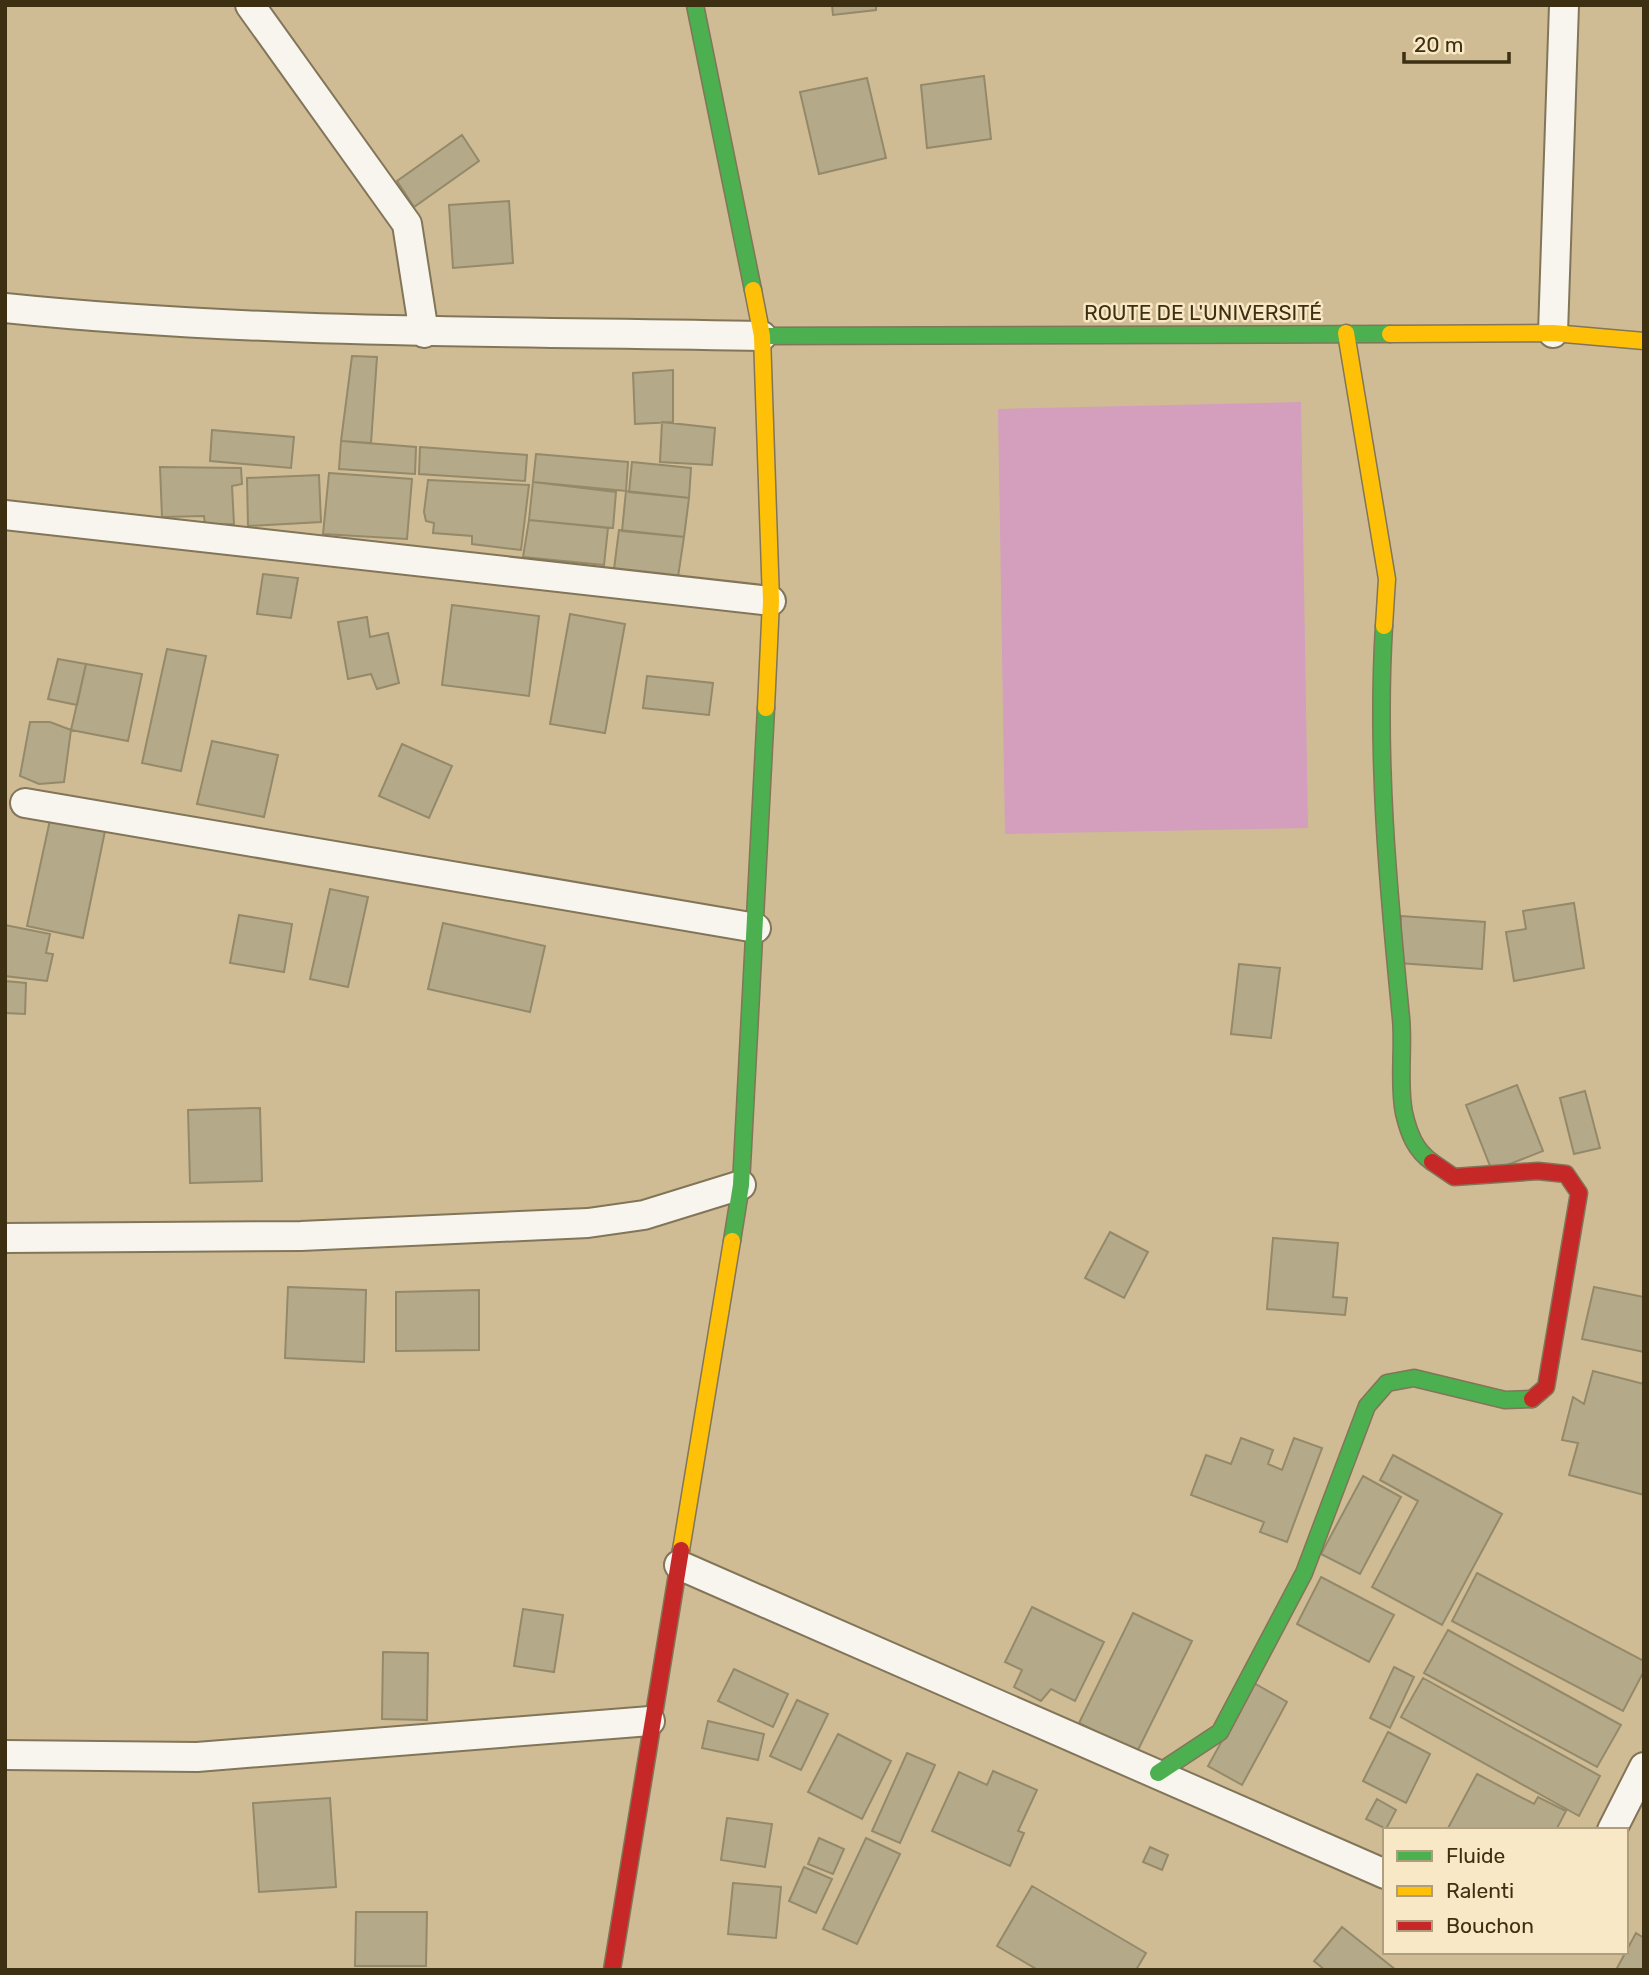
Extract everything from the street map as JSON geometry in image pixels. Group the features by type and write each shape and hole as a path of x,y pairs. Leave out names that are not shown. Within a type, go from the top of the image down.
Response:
{"main road":[{"path":"612,1970 650,1721 679,1565 741,1185 771,601 762,336 695,5"},
{"path":"1158,1773 1220,1732 1304,1573 1367,1406 1387,1383 1414,1378 1505,1400 1528,1402 1546,1387 1579,1193 1566,1174 1538,1171 1454,1177 1417,1152 1404,1112 1402,1030 1387,882 1379,706 1387,579 1346,333"},
{"name":"ROUTE DE L'UNIVERSITÉ","path":"762,336 1553,333 1644,341"}],"street":[{"path":"250,5 407,224 424,333"},
{"path":"1553,333 1564,5"},
{"path":"5,308 108,318 424,333 762,336"},
{"path":"5,515 771,601"},
{"path":"25,803 756,928"},
{"path":"5,1238 301,1236 588,1223 644,1215 741,1185"},
{"path":"679,1565 1383,1873"},
{"path":"5,1755 197,1757 650,1721"},
{"path":"1613,1828 1644,1767"}],"shaded area":[{"path":"1301,402 1308,828 1005,834 998,409"}],"building":[{"path":"832,5 876,5 876,10 833,15"},
{"path":"984,76 991,139 927,148 921,85"},
{"path":"867,78 886,158 819,174 800,92"},
{"path":"462,135 479,161 414,207 397,181"},
{"path":"509,201 513,263 453,268 449,205"},
{"path":"352,356 377,357 371,443 341,441"},
{"path":"673,370 673,422 635,424 633,373"},
{"path":"662,422 715,428 712,465 660,462"},
{"path":"212,430 294,437 291,468 210,461"},
{"path":"341,441 416,447 415,474 339,469"},
{"path":"420,447 527,455 525,481 419,474"},
{"path":"536,454 628,462 626,491 533,482"},
{"path":"632,462 691,468 689,498 629,492"},
{"path":"160,467 241,468 242,484 232,486 234,524 205,525 204,516 162,517"},
{"path":"329,473 412,479 407,539 323,534"},
{"path":"319,475 321,522 248,526 247,478"},
{"path":"428,480 529,485 521,550 472,544 472,536 433,533 434,523 426,521 424,512"},
{"path":"533,482 616,492 613,528 529,520"},
{"path":"626,491 689,498 684,537 622,531"},
{"path":"529,520 608,528 604,565 523,557"},
{"path":"619,530 684,537 678,577 614,569"},
{"path":"263,574 298,578 291,618 257,614"},
{"path":"452,605 539,616 529,696 442,685"},
{"path":"570,614 625,624 605,733 550,724"},
{"path":"367,617 370,637 388,633 399,683 377,689 371,674 348,679 338,622"},
{"path":"167,649 206,656 181,771 142,763"},
{"path":"58,659 86,664 77,705 48,699"},
{"path":"86,664 142,674 128,741 71,730"},
{"path":"647,676 713,683 709,715 643,708"},
{"path":"30,722 50,722 71,730 64,782 39,784 20,776"},
{"path":"212,741 278,755 264,817 197,804"},
{"path":"402,744 452,766 429,818 379,796"},
{"path":"50,820 105,831 83,938 27,926"},
{"path":"330,889 368,897 348,987 310,979"},
{"path":"1574,903 1584,968 1514,981 1506,932 1526,929 1523,911"},
{"path":"239,915 292,924 284,972 230,963"},
{"path":"1401,916 1485,922 1482,969 1398,963"},
{"path":"443,923 545,946 530,1012 428,989"},
{"path":"5,925 50,934 46,953 53,954 47,981 5,976"},
{"path":"1239,964 1280,968 1271,1038 1231,1034"},
{"path":"5,981 26,983 25,1014 5,1013"},
{"path":"1517,1085 1543,1151 1492,1171 1466,1105"},
{"path":"1585,1091 1600,1148 1574,1154 1560,1098"},
{"path":"260,1108 262,1181 190,1183 188,1110"},
{"path":"1110,1232 1148,1252 1124,1298 1085,1278"},
{"path":"1273,1238 1338,1243 1333,1297 1347,1298 1345,1315 1267,1309"},
{"path":"288,1287 366,1290 364,1362 285,1358"},
{"path":"1594,1287 1644,1297 1644,1352 1582,1339"},
{"path":"479,1290 479,1350 396,1351 396,1292"},
{"path":"1593,1371 1644,1384 1644,1495 1569,1475 1578,1443 1562,1440 1573,1397 1584,1404"},
{"path":"1241,1438 1273,1450 1268,1464 1282,1470 1294,1438 1322,1448 1287,1542 1260,1532 1264,1522 1191,1495 1206,1455 1231,1464"},
{"path":"1393,1455 1502,1514 1442,1625 1372,1587 1418,1501 1380,1480"},
{"path":"1363,1476 1401,1497 1360,1574 1321,1554"},
{"path":"1477,1573 1644,1661 1644,1671 1623,1711 1452,1621"},
{"path":"1321,1577 1394,1615 1369,1662 1297,1624"},
{"path":"1032,1607 1104,1642 1075,1701 1051,1689 1041,1701 1014,1687 1022,1670 1005,1662"},
{"path":"523,1609 563,1615 554,1672 514,1666"},
{"path":"1133,1613 1192,1641 1137,1752 1079,1723"},
{"path":"1448,1630 1621,1725 1597,1767 1424,1673"},
{"path":"383,1652 428,1653 427,1720 382,1719"},
{"path":"1394,1667 1414,1677 1390,1728 1370,1718"},
{"path":"734,1669 788,1694 773,1727 718,1701"},
{"path":"1423,1678 1600,1776 1579,1816 1401,1717"},
{"path":"1254,1683 1287,1702 1242,1785 1208,1766"},
{"path":"797,1700 828,1714 801,1770 770,1756"},
{"path":"708,1721 764,1734 758,1760 702,1748"},
{"path":"1388,1732 1430,1754 1406,1803 1363,1781"},
{"path":"838,1734 891,1761 862,1819 808,1792"},
{"path":"907,1753 935,1765 900,1843 872,1831"},
{"path":"993,1771 1037,1790 1018,1831 1024,1833 1010,1866 932,1831 959,1772 987,1785"},
{"path":"1477,1774 1534,1804 1538,1797 1566,1811 1557,1828 1448,1828"},
{"path":"330,1798 336,1887 259,1892 253,1803"},
{"path":"1377,1799 1396,1810 1387,1828 1366,1819"},
{"path":"727,1818 772,1824 765,1867 721,1860"},
{"path":"819,1838 844,1849 833,1874 808,1864"},
{"path":"866,1838 900,1854 857,1944 823,1929"},
{"path":"1150,1847 1168,1855 1162,1870 1143,1862"},
{"path":"804,1867 832,1879 816,1913 789,1901"},
{"path":"733,1883 781,1887 776,1938 728,1934"},
{"path":"1032,1886 1146,1953 1136,1970 1038,1970 997,1946"},
{"path":"356,1912 427,1912 426,1966 355,1966"},
{"path":"1342,1927 1396,1970 1325,1970 1314,1961"},
{"path":"1636,1933 1644,1938 1644,1970 1616,1970 1625,1954 1628,1954 1628,1948"}],"traffic: fast":[{"path":"695,5 753,290"},
{"path":"762,336 1390,334"},
{"path":"1384,626 1382,773 1402,1030 1402,1102 1411,1135 1421,1152 1432,1162"},
{"path":"732,1241 741,1185 766,708"},
{"path":"1158,1773 1220,1732 1304,1573 1367,1406 1387,1383 1414,1378 1505,1400 1532,1399"}],"traffic: slow":[{"path":"753,290 762,336 771,601 766,708"},
{"path":"1346,333 1387,579 1384,626"},
{"path":"1390,334 1553,333 1644,341"},
{"path":"681,1550 732,1241"}],"traffic: jam":[{"path":"1432,1162 1454,1177 1538,1171 1566,1174 1579,1193 1546,1387 1532,1399"},
{"path":"612,1970 681,1550"}]}
